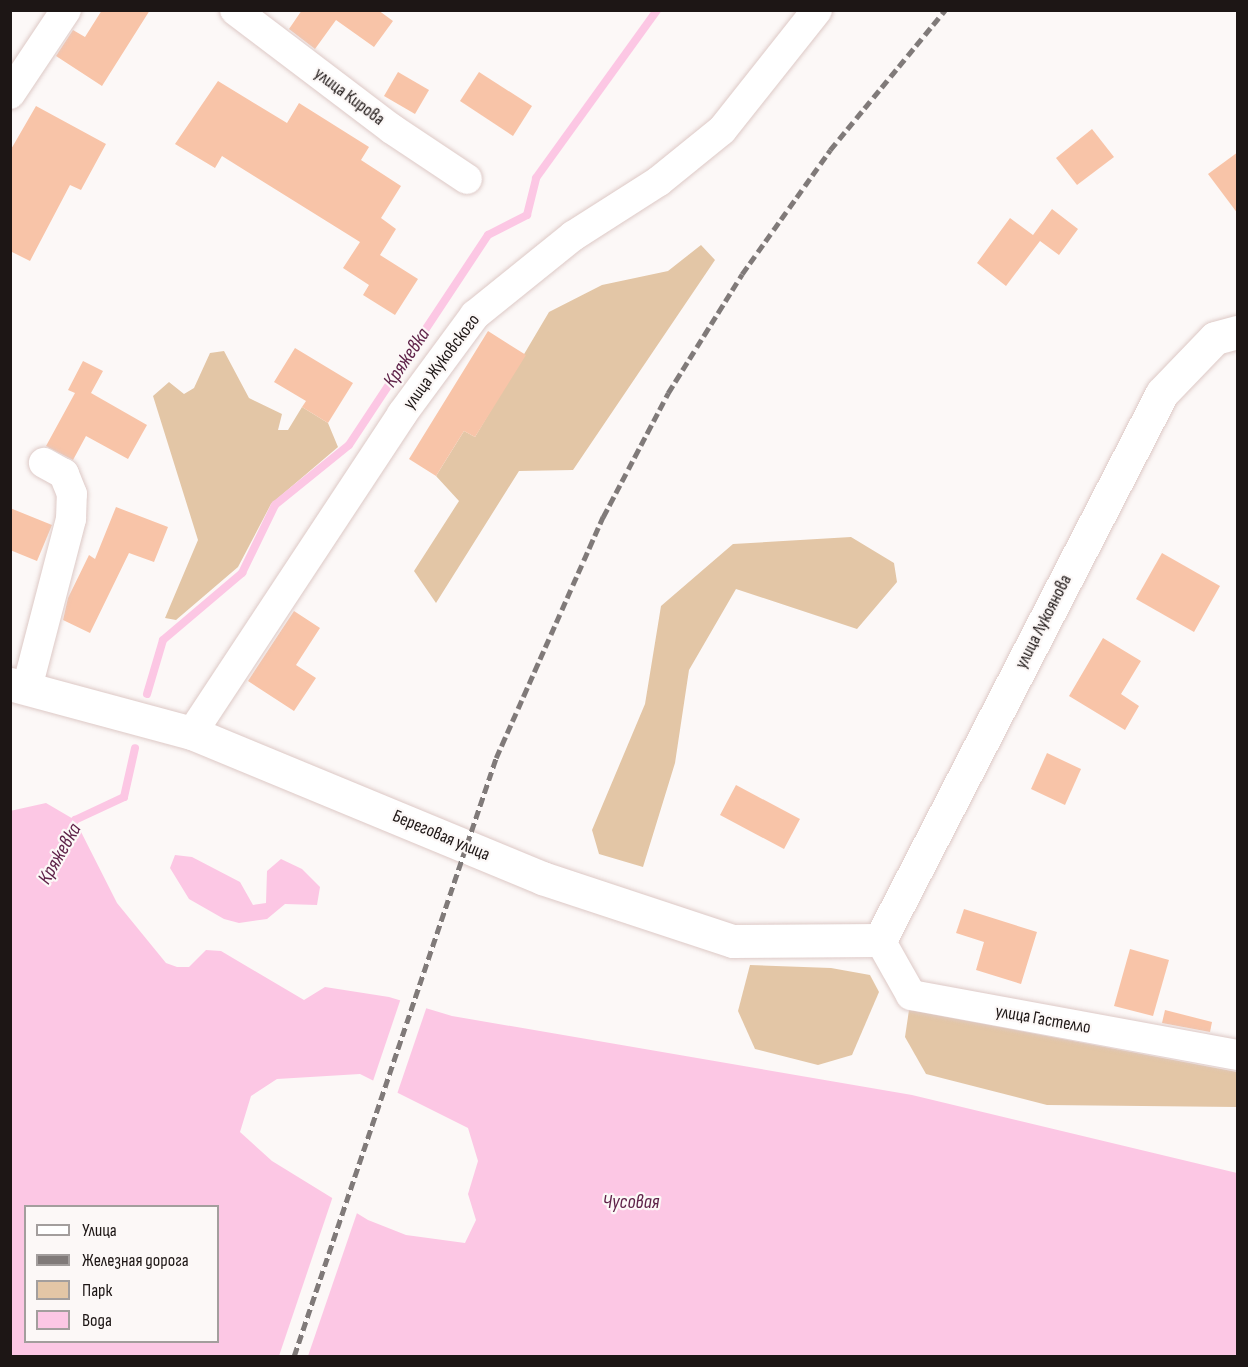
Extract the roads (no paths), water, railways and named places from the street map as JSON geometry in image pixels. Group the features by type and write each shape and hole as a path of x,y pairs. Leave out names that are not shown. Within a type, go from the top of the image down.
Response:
{"street":[{"path":"10,94 66,10"},
{"name":"улица Кирова","path":"235,10 393,129 467,179"},
{"name":"улица Жуковского","path":"192,733 402,414 475,315 573,236 659,180 722,130 817,10"},
{"name":"улица Лукоянова","path":"880,940 1162,393 1215,338 1238,332"},
{"path":"19,686 71,519 72,494 64,474 44,463"},
{"name":"Береговая улица","path":"19,686 192,733 542,878 733,941 880,940"},
{"name":"улица Гастелло","path":"880,940 911,995 1238,1055"}],"water":[{"name":"Чусовая","path":"46,803 75,820 117,903 166,963 177,967 189,967 206,950 221,951 304,1000 325,987 389,997 452,1016 912,1095 1237,1173 1237,1356 11,1356 10,811","holes":["360,1074 468,1128 478,1161 468,1194 476,1220 465,1243 406,1235 368,1220 272,1161 240,1132 251,1096 277,1079"]},
{"path":"175,855 192,857 240,882 253,905 266,903 267,871 281,859 302,869 320,887 317,905 285,904 267,919 239,923 224,919 189,899 170,868"}],"waterway":[{"name":"Кряжевка","path":"147,694 163,640 242,573 275,505 349,445 488,235 527,215 536,178 657,10"},
{"name":"Кряжевка","path":"71,828 75,820 124,797 135,748"}],"railway":[{"path":"294,1356 496,758 603,517 668,393 742,274 830,150 945,10"}]}
